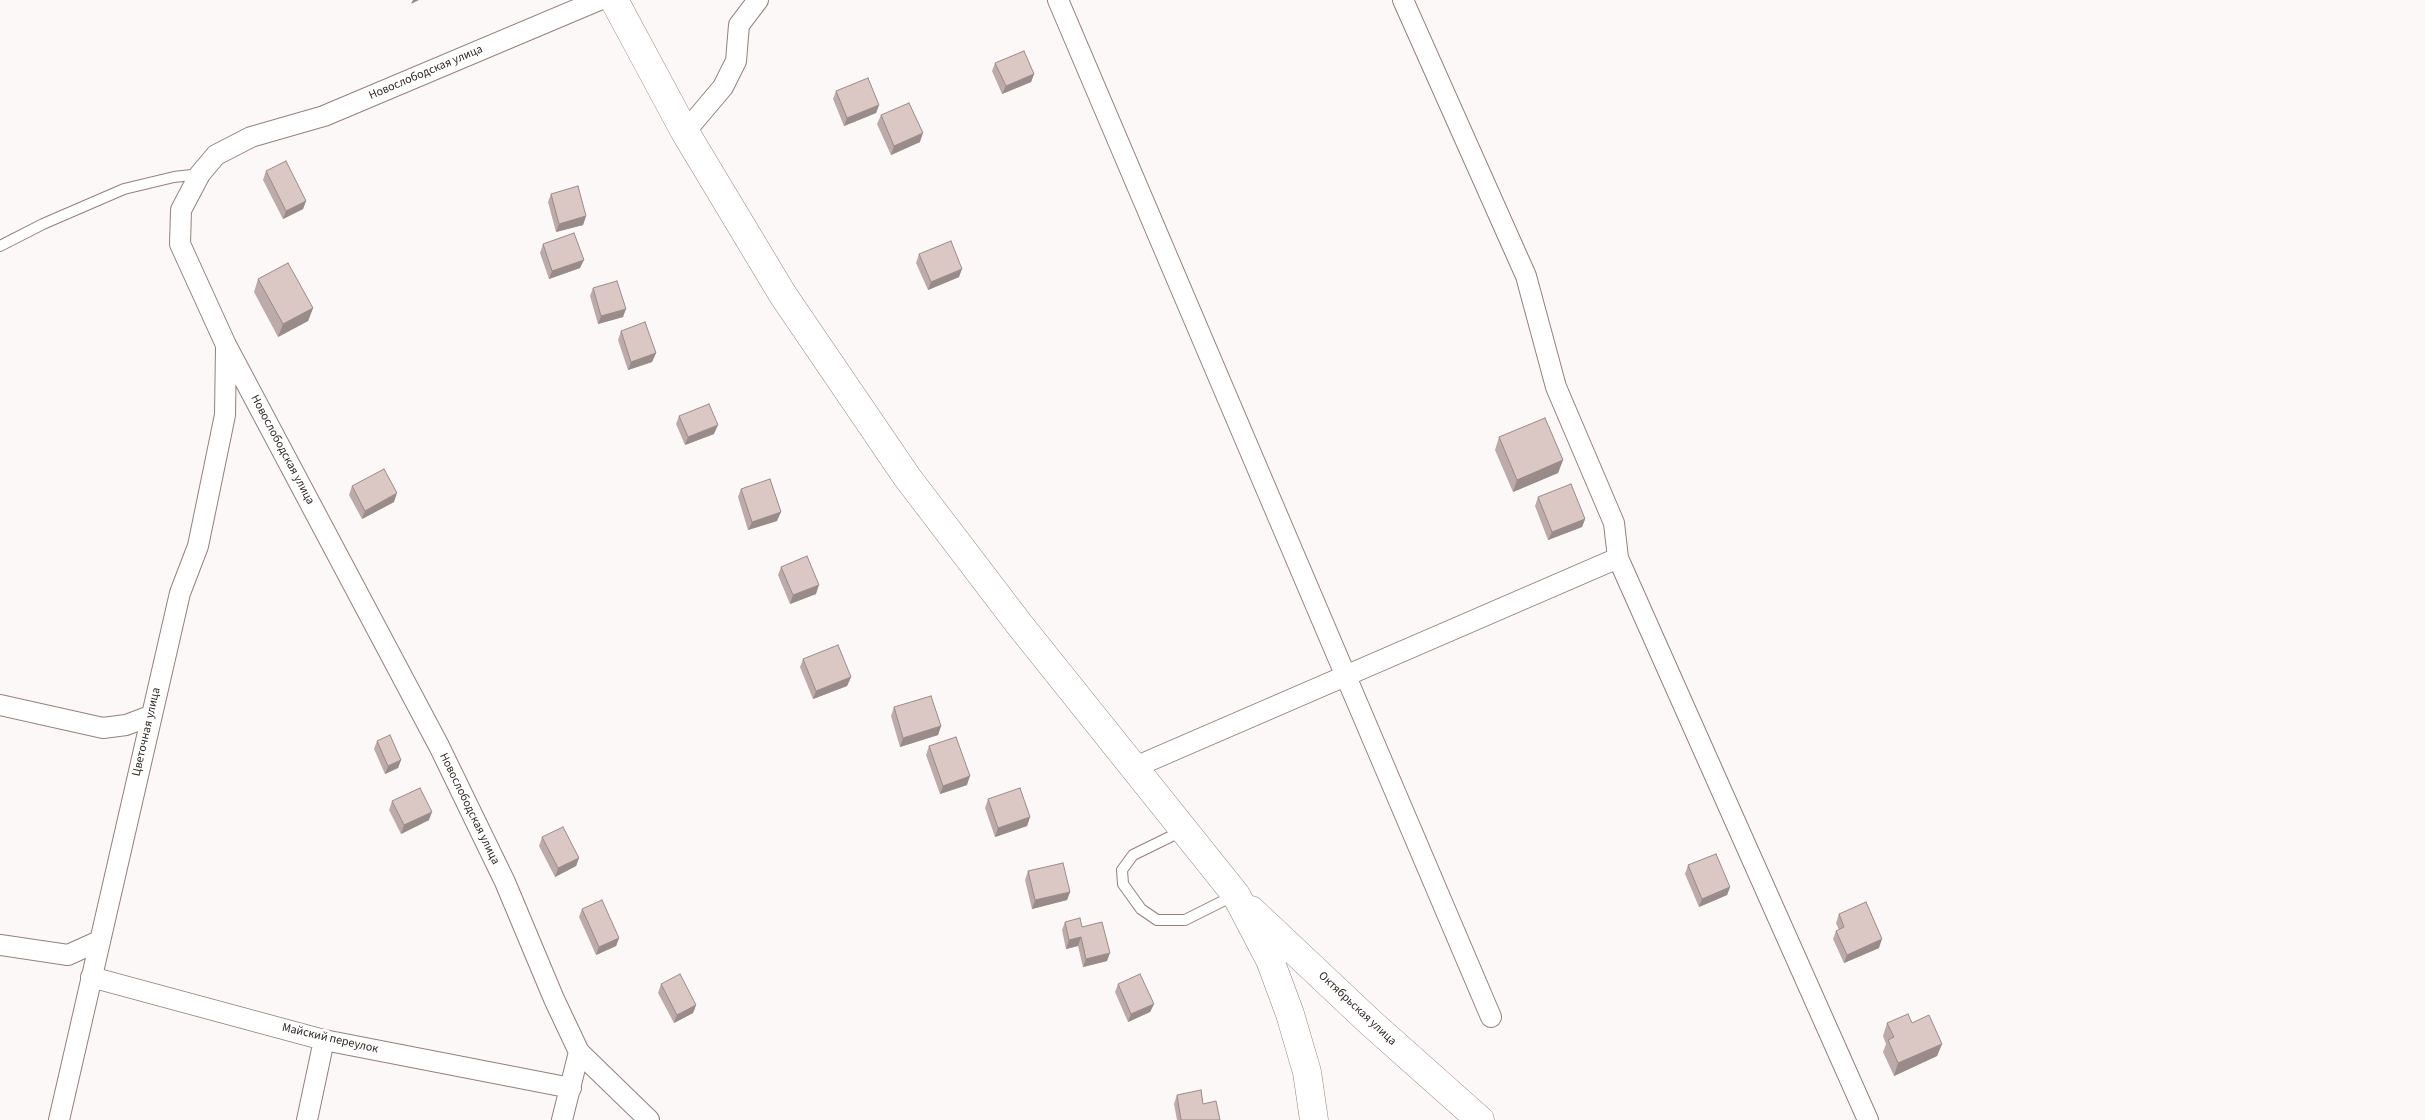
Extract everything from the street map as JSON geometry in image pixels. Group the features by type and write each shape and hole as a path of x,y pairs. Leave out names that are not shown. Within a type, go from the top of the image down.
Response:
{"street":[{"name":"Новослободская улица","path":"579,1052 554,999 505,882 439,746 226,345 180,244 181,210 200,174 216,155 251,137 324,116 599,0"},
{"path":"614,0 684,132 783,295 907,477 1019,624 1135,766 1236,895 1270,960 1290,1014 1307,1072 1314,1120"},
{"path":"684,132 723,87 736,61 739,25 758,0"},
{"path":"1058,0 1491,1017"},
{"path":"1403,0 1526,276 1556,387 1614,523 1618,558 1868,1120"},
{"name":"Цветочная улица","path":"59,1120 150,716 180,594 198,546 223,424 226,345"},
{"path":"1135,766 1618,558"},
{"path":"0,704 103,728 126,725 150,716"},
{"name":"Октябрьская улица","path":"1236,895 1371,1022 1480,1120"},
{"path":"0,945 68,955 99,941"},
{"name":"Майский переулок","path":"91,977 324,1040 572,1088"},
{"path":"307,1120 324,1040"},
{"path":"562,1120 572,1088 579,1052"},
{"path":"579,1052 649,1120"}],"lane":[{"path":"0,246 43,224 124,190 174,177 200,174"},
{"path":"1184,830 1133,855 1122,870 1123,884 1141,909 1157,920 1185,920 1236,895"}],"building":[{"path":"1024,51 1034,74 1006,86 995,63"},
{"path":"868,78 879,105 847,118 836,91"},
{"path":"909,103 923,133 894,146 881,115"},
{"path":"286,161 306,201 286,211 266,171"},
{"path":"578,186 586,216 559,224 551,194"},
{"path":"574,233 584,260 552,271 543,244"},
{"path":"951,241 962,269 931,282 919,254"},
{"path":"288,263 313,308 283,324 258,279"},
{"path":"617,281 626,309 601,316 593,288"},
{"path":"645,322 656,353 631,362 621,331"},
{"path":"709,404 718,425 688,437 679,416"},
{"path":"1545,418 1563,460 1517,480 1499,437"},
{"path":"384,469 397,493 365,511 352,486"},
{"path":"770,479 781,512 752,522 741,489"},
{"path":"1571,484 1585,519 1552,532 1538,497"},
{"path":"807,556 819,585 793,595 781,567"},
{"path":"838,645 851,677 816,691 803,659"},
{"path":"931,696 941,726 903,738 894,707"},
{"path":"390,735 401,760 388,766 377,741"},
{"path":"956,737 970,776 943,786 929,746"},
{"path":"420,788 432,812 404,825 392,801"},
{"path":"1020,788 1030,817 998,828 988,799"},
{"path":"563,827 579,858 558,868 542,837"},
{"path":"1716,854 1730,887 1702,899 1688,865"},
{"path":"1063,863 1070,892 1035,900 1028,871"},
{"path":"602,900 619,938 599,947 582,909"},
{"path":"1866,902 1882,939 1847,955 1836,931 1844,927 1839,914"},
{"path":"1080,918 1082,927 1102,922 1110,953 1086,959 1081,937 1069,940 1065,922"},
{"path":"680,974 696,1005 677,1015 661,984"},
{"path":"1140,974 1154,1004 1131,1014 1118,984"},
{"path":"1908,1014 1912,1023 1929,1015 1942,1044 1898,1063 1888,1040 1894,1037 1887,1023"},
{"path":"1201,1090 1203,1104 1216,1101 1220,1120 1181,1120 1177,1095"}]}
